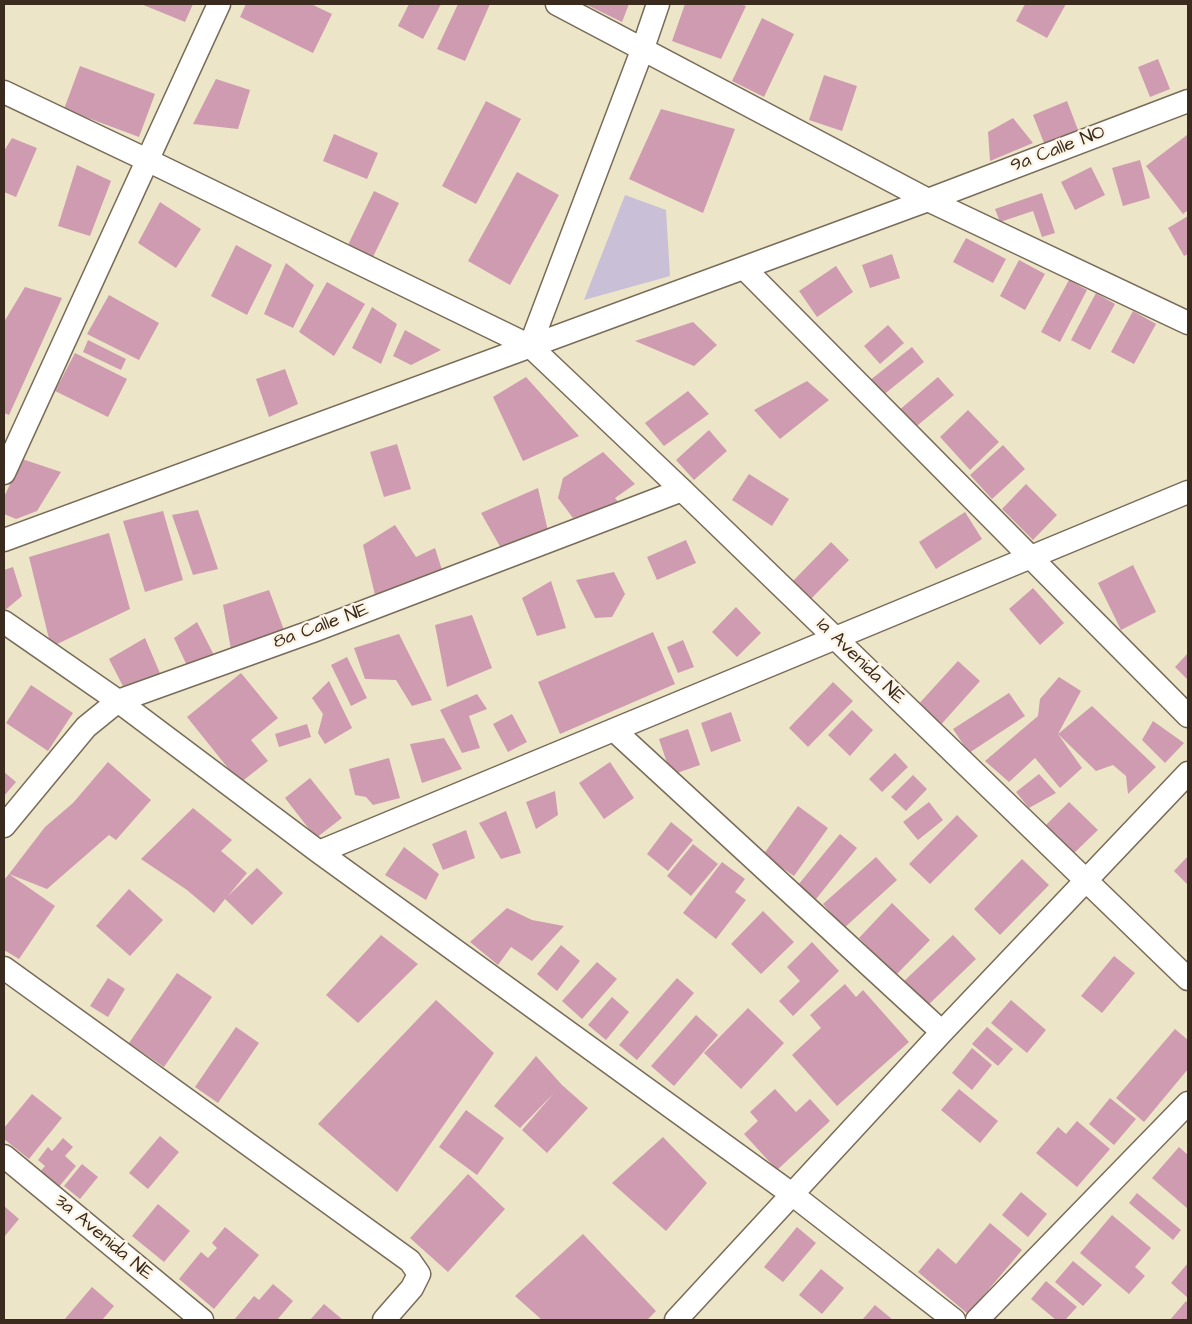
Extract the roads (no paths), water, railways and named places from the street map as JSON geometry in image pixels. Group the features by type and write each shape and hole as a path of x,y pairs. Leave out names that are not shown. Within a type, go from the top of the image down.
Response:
{"street":[{"path":"4,473 218,4"},
{"path":"557,4 928,200 1188,323"},
{"path":"530,346 658,4"},
{"name":"1a Avenida NE","path":"4,92 530,346 1088,880 1188,979"},
{"name":"9a Calle NO","path":"4,540 928,200 1188,101"},
{"path":"744,268 1032,556 1188,716"},
{"name":"8a Calle NE","path":"4,826 86,727 118,701 313,631 682,490"},
{"path":"320,852 1188,492"},
{"path":"4,622 118,701 320,852 793,1195 954,1320"},
{"path":"614,730 942,1032"},
{"path":"676,1320 942,1032 1188,774"},
{"path":"4,968 410,1260 419,1274 412,1288 384,1320"},
{"path":"977,1320 1188,1104"},
{"name":"3a Avenida NE","path":"4,1156 202,1320"}]}
